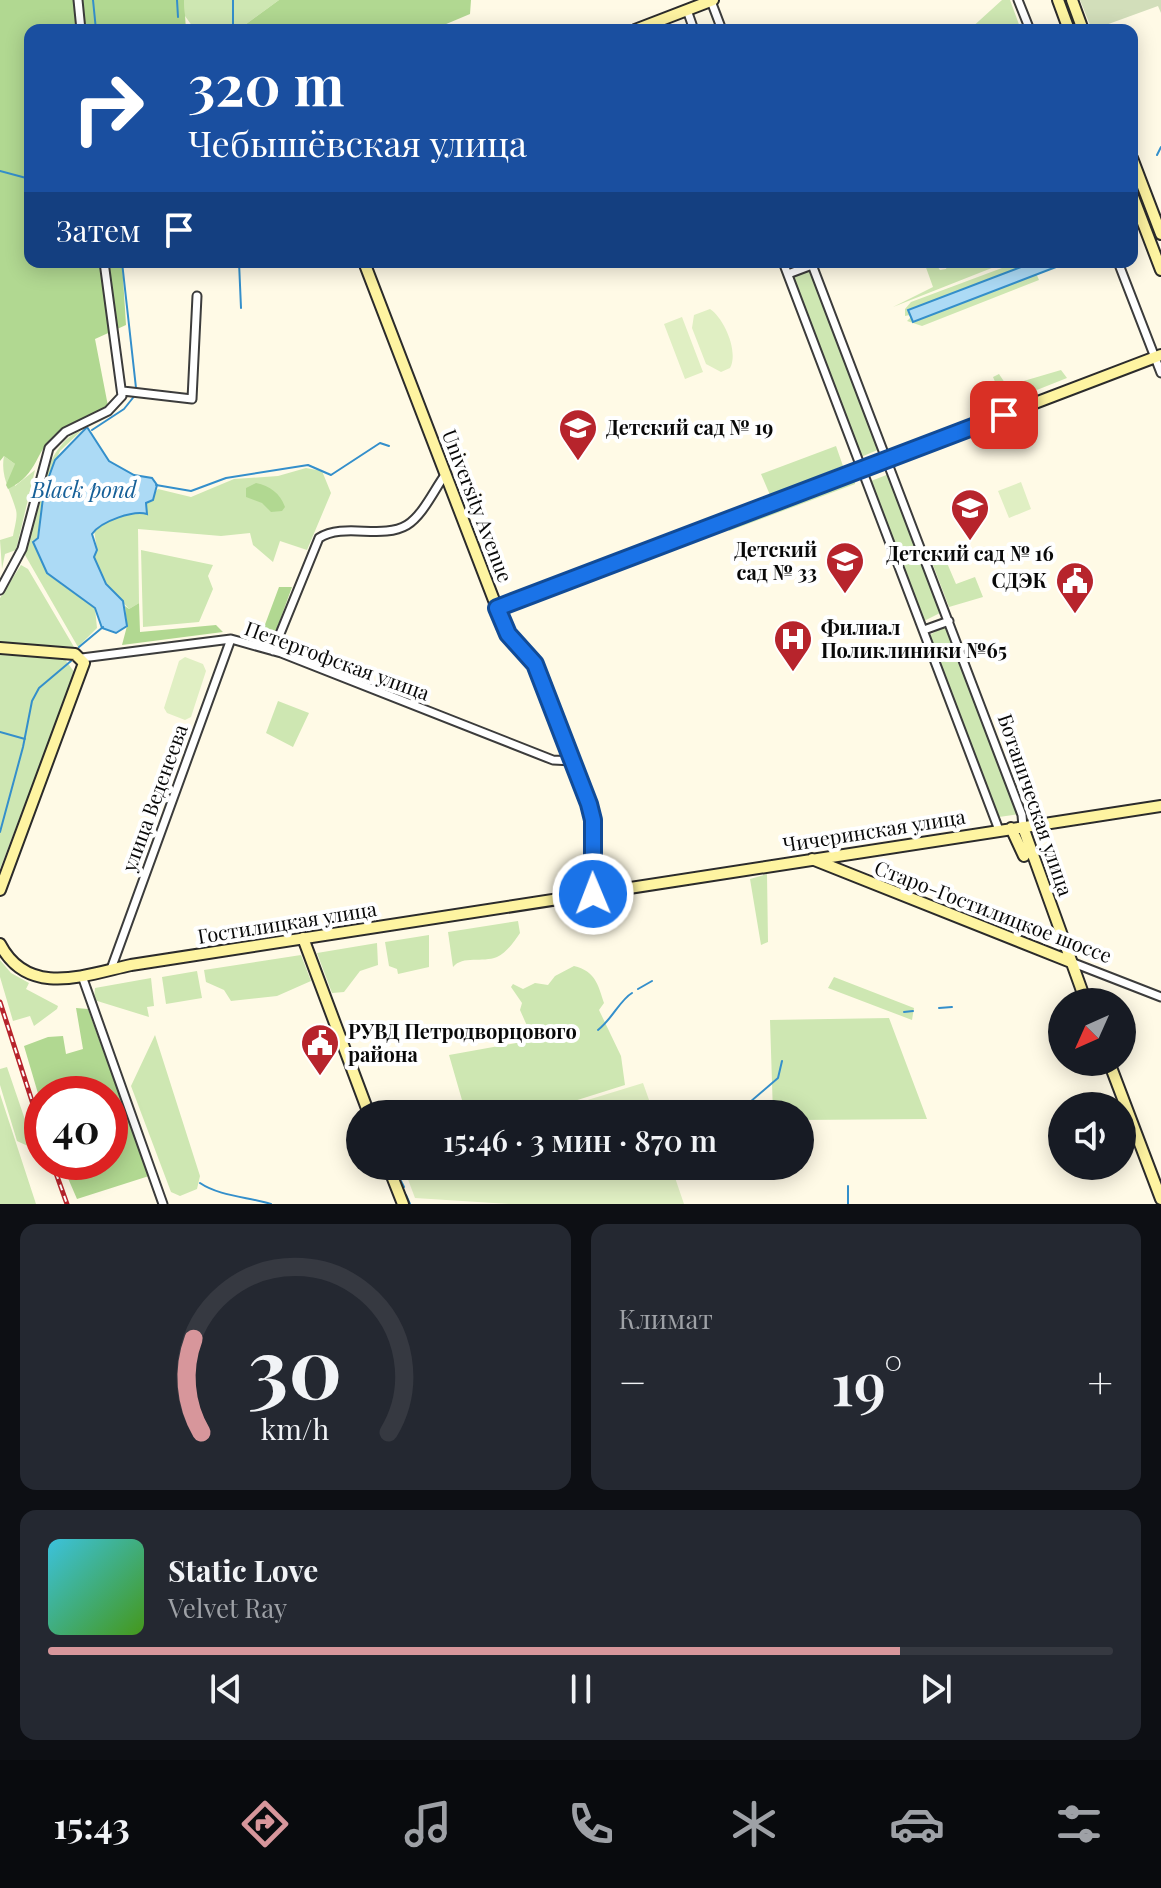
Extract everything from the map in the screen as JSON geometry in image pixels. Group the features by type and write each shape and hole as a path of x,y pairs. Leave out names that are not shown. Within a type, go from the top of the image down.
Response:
{"street":[{"path":"78,0 80,24"},
{"path":"651,24 712,0 720,24"},
{"path":"1018,0 1028,24"},
{"path":"1058,0 1067,24"},
{"path":"1072,0 1081,24"},
{"path":"687,10 692,24"},
{"path":"1138,173 1160,231"},
{"path":"1138,209 1161,270"},
{"path":"0,590 22,549 49,448 65,432 114,407 123,391 105,268"},
{"name":"University Avenue","path":"366,268 497,608 508,634 535,664 593,816 593,894"},
{"name":"Ботаническая улица","path":"786,268 999,830"},
{"name":"Ботаническая улица","path":"788,274 802,268"},
{"name":"Ботаническая улица","path":"813,268 1022,815 1017,828 1080,988"},
{"path":"1121,268 1158,356 1161,373"},
{"path":"123,391 192,399 197,296"},
{"path":"497,608 1158,356"},
{"path":"273,651 319,538 330,532 402,528 413,520 445,475"},
{"path":"924,630 949,621"},
{"name":"Петергофская улица","path":"82,658 231,639 273,651 553,760 573,761"},
{"name":"улица Веденеева","path":"111,969 231,639"},
{"path":"0,648 82,658 81,675 0,890"},
{"name":"Чичеринская улица","path":"593,894 1161,806"},
{"name":"Старо-Гостилицкое шоссе","path":"812,859 1161,997"},
{"name":"Гостилицкая улица","path":"0,944 12,962 40,977 61,980 111,969 593,894"},
{"path":"303,938 364,1100"},
{"name":"Ботаническая улица","path":"1067,961 1075,988"},
{"path":"82,976 163,1204"},
{"path":"1114,1076 1161,1199"},
{"path":"1136,1152 1156,1204"},
{"path":"394,1180 403,1204"}],"green space":[{"path":"0,0 184,0 186,24 24,24 24,268 122,268 126,325 95,339 108,406 58,432 26,476 8,489 6,485 15,464 4,456 0,461"},
{"path":"184,0 279,0 246,24 191,24 185,16"},
{"path":"279,0 471,0 470,14 446,24 246,24"},
{"path":"1002,0 1010,0 1019,24 976,24"},
{"path":"1080,0 1161,0 1161,13 1158,6 1108,24 1090,24"},
{"path":"926,268 992,268 893,307 933,287"},
{"path":"1002,268 1021,268 908,310 910,315 905,316 905,309 911,302"},
{"path":"804,271 811,272 880,449 861,457 794,281 794,276"},
{"path":"1036,273 1039,280 922,326 907,321 911,317 913,322"},
{"path":"710,309 729,336 733,353 730,368 721,372 706,364 692,328 694,315"},
{"path":"682,317 703,372 685,379 664,324"},
{"path":"1061,370 1067,378 1004,403 993,377 999,374 1007,386"},
{"path":"81,431 60,451 47,479 37,538 32,541 47,574 95,608 97,628 78,647 25,555 49,466 57,450 68,438"},
{"path":"836,446 843,466 770,495 761,474"},
{"path":"4,456 15,464 15,486 35,470 16,550 5,554 2,569 0,540 13,536 17,516 5,477"},
{"path":"306,468 322,471 331,493 307,550 280,541 273,562 253,545 250,533 221,536 138,529 139,603 129,609 106,584 94,557 97,550 94,530 120,517 147,514 146,503 158,489 191,497 234,479 278,476"},
{"path":"889,474 942,612 924,621 871,481"},
{"path":"855,477 855,484 729,531 727,526"},
{"path":"1021,482 1031,509 1009,518 998,491"},
{"path":"256,483 277,494 285,507 282,511 271,512 262,503 246,497 246,488"},
{"path":"141,550 213,565 208,576 213,589 199,622 143,627"},
{"path":"942,561 947,563 956,584 975,577 983,597 949,607 933,565"},
{"path":"21,565 28,569 74,647 0,642 0,598"},
{"path":"279,587 292,587 272,642 260,638"},
{"path":"139,603 140,632 216,625 223,632 122,645 127,626 125,606 129,609"},
{"path":"943,627 949,629 1019,814 999,817 930,635"},
{"path":"0,655 64,658 75,673 0,869"},
{"path":"185,657 203,664 206,671 191,717 185,720 167,713 164,708 179,661"},
{"path":"278,701 309,713 293,747 266,733"},
{"path":"767,874 768,942 761,945 750,879"},
{"path":"518,921 520,933 501,955 491,959 462,961 453,967 448,932"},
{"path":"429,935 429,967 398,974 397,969 389,966 385,942"},
{"path":"377,943 378,965 360,971 344,992 332,993 317,953"},
{"path":"301,955 311,981 277,996 231,1001 224,990 206,982 204,970"},
{"path":"0,960 11,973 29,983 26,989 58,1006 57,1009 34,1026 30,1016 13,1021 0,977"},
{"path":"574,966 587,971 597,984 604,1003 599,1010 621,1056 625,1085 577,1100 462,1100 449,1055 527,1041 528,1028 520,1010 522,1003 511,987 513,984 523,989 535,983 548,985 555,976"},
{"path":"197,971 202,998 166,1004 162,977"},
{"path":"834,977 914,1008 912,1020 828,988"},
{"path":"151,978 154,1006 147,1007 149,1017 94,1000 95,988"},
{"path":"76,1008 88,1009 112,1076 33,1076 24,1046 48,1037 63,1036 66,1054 83,1049"},
{"path":"889,1018 927,1119 814,1120 814,1100 773,1100 770,1020"},
{"path":"155,1035 200,1176 197,1189 180,1196 171,1192 131,1086"},
{"path":"7,1067 24,1117 24,1144 17,1141 0,1085 0,1069"},
{"path":"643,1083 649,1100 588,1100"},
{"path":"0,1094 24,1167 24,1180 28,1180 36,1204 0,1204"},
{"path":"128,1119 149,1176 77,1199 69,1180 128,1180"},
{"path":"408,1180 676,1180 684,1204 509,1204 415,1198"}],"water":[{"path":"1018,268 1053,268 913,322 908,310"},
{"name":"Black pond","path":"87,427 109,461 134,475 152,478 157,485 153,500 146,503 147,514 118,518 92,534 97,550 94,557 106,584 123,601 127,626 116,633 102,628 95,608 47,573 33,542 38,538 44,490 55,460"}],"waterway":[{"path":"93,0 95,24"},
{"path":"177,0 178,17"},
{"path":"233,0 233,24"},
{"path":"1157,155 1161,147"},
{"path":"0,171 24,177"},
{"path":"123,268 136,388"},
{"path":"239,268 241,308"},
{"path":"92,430 124,409 136,394"},
{"path":"156,485 191,491 226,478 308,465 331,475 380,443 389,446"},
{"path":"79,647 103,627"},
{"path":"0,832 32,701 39,688 71,661"},
{"path":"0,732 25,739"},
{"path":"638,989 652,981"},
{"path":"598,1030 632,993"},
{"path":"939,1008 952,1007"},
{"path":"335,1009 347,1041"},
{"path":"904,1012 913,1011"},
{"path":"351,1052 353,1058"},
{"path":"752,1100 778,1078 782,1061"},
{"path":"357,1068 370,1100"},
{"path":"401,1181 404,1187"},
{"path":"200,1183 225,1194 271,1204"},
{"path":"848,1186 848,1204"},
{"path":"406,1195 410,1204"}],"railway":[{"path":"0,1002 24,1076"},
{"path":"58,1180 67,1204"}],"place":[{"name":"Детский сад № 19","path":"578,462"},
{"name":"Детский сад № 16","path":"970,542"},
{"name":"Детский сад № 33","path":"845,595"},
{"name":"СДЭК","path":"1075,615"},
{"name":"Филиал Поликлиники №65","path":"793,673"},
{"name":"РУВД Петродворцового района","path":"320,1077"}],"route":[{"path":"593,894 593,820 589,804 535,664 508,634 497,608 1004,415"}]}
